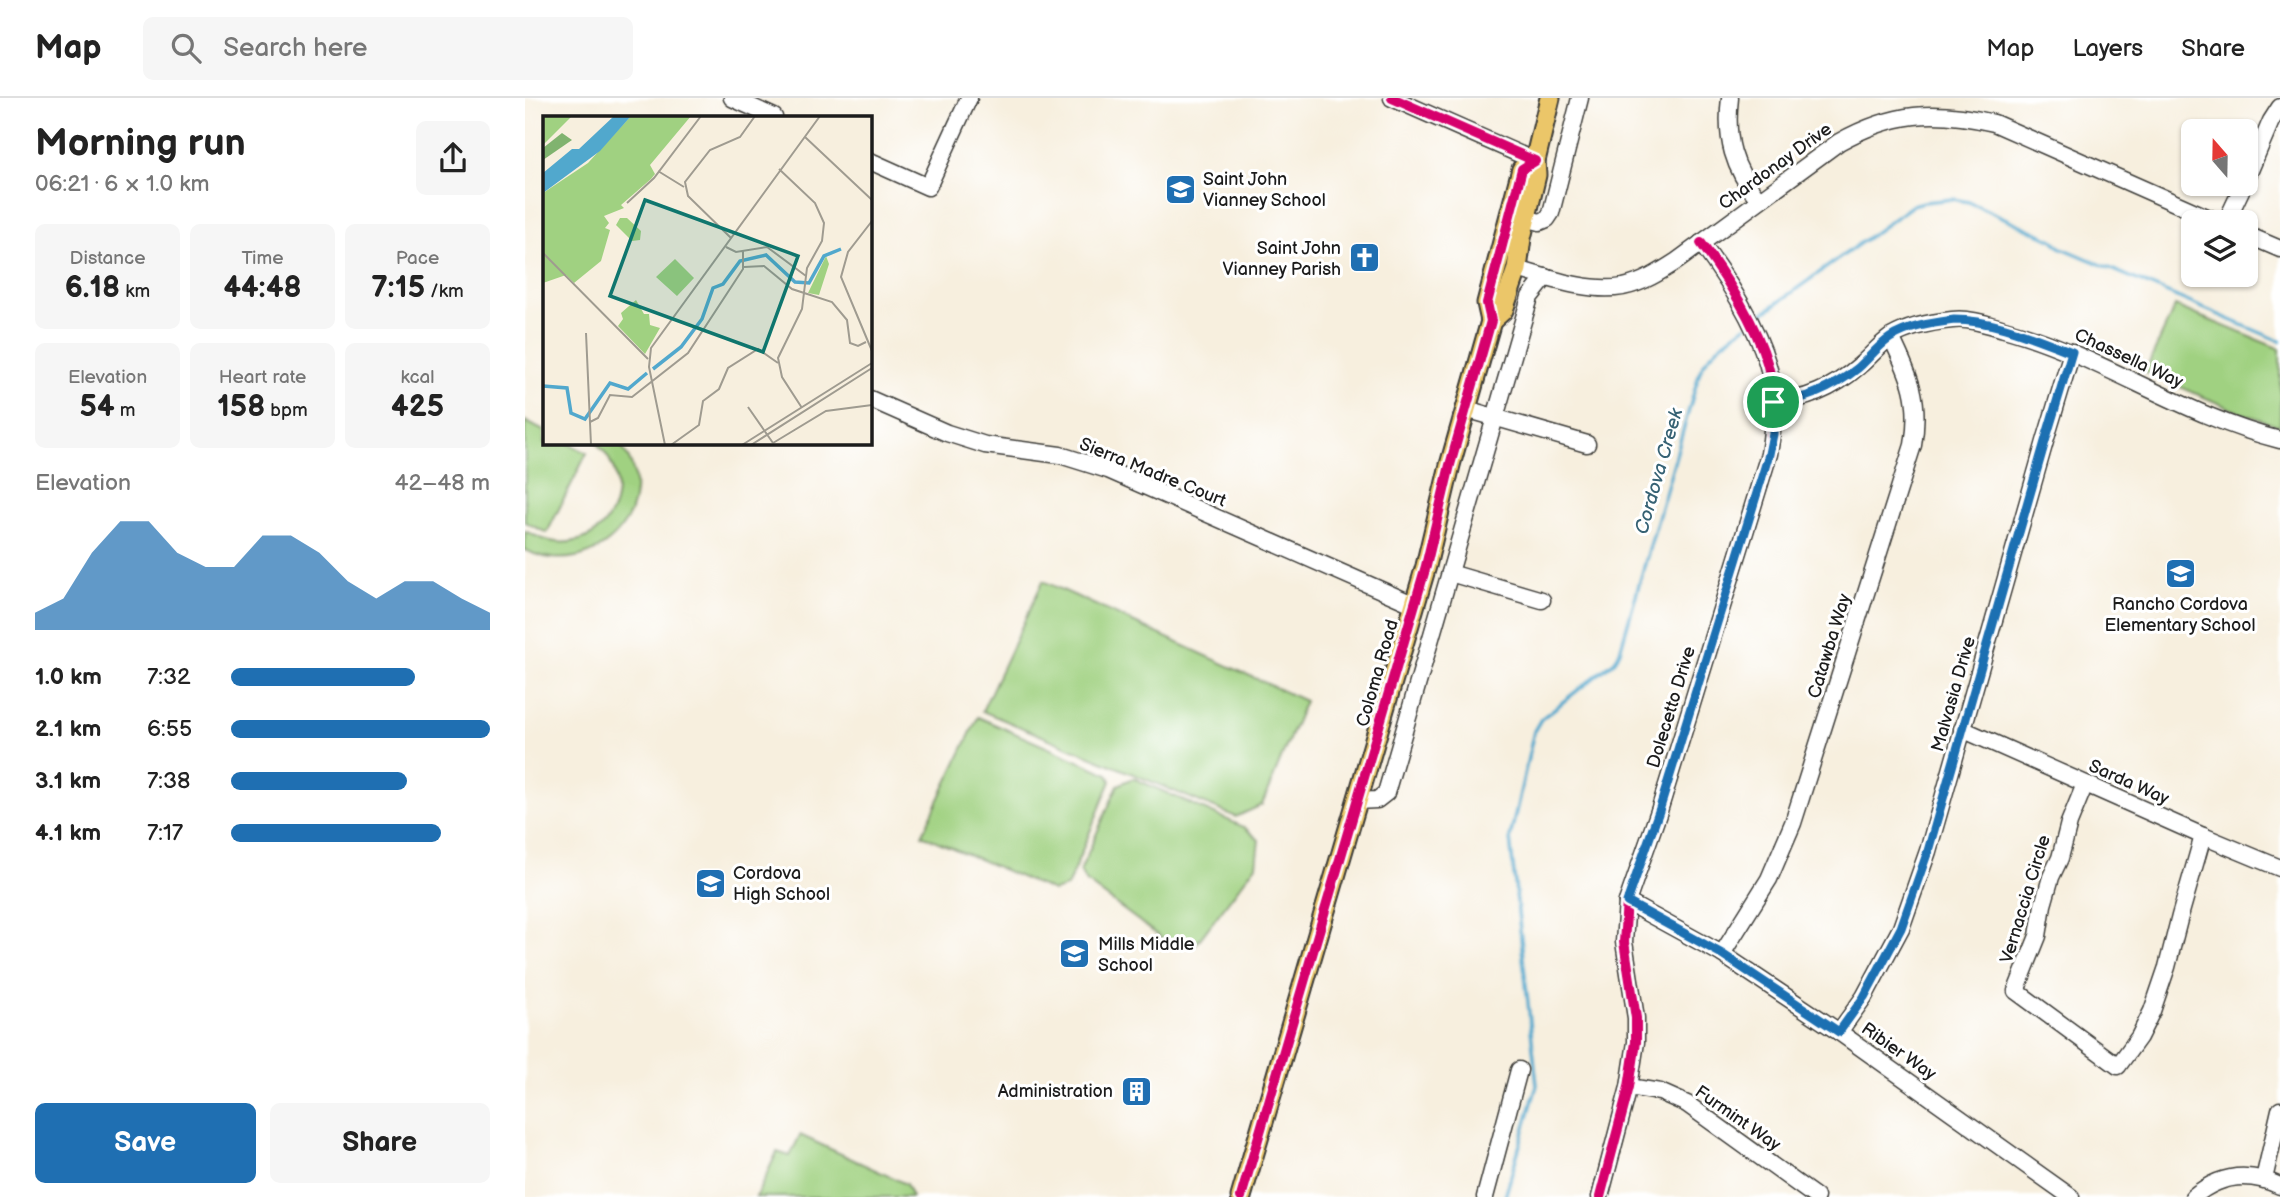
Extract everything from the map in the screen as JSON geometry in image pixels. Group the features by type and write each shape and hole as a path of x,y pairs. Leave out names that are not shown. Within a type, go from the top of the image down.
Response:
{"main road":[{"name":"Coloma Road","path":"1491,321 1503,310 1517,269 1525,218 1536,175 1535,161 1550,98"},
{"name":"Coloma Road","path":"1241,1197 1426,566 1450,465 1491,321 1488,298 1522,169 1535,161"},
{"path":"1488,298 1496,290 1503,276 1517,269"}],"street":[{"path":"732,98 772,116"},
{"path":"871,161 928,187 969,98"},
{"path":"1392,98 1535,161"},
{"path":"1525,218 1540,222 1547,219 1551,213 1580,98"},
{"path":"1730,98 1728,126 1731,149 1743,177 1759,200"},
{"path":"2258,152 2280,107"},
{"name":"Chardonay Drive","path":"1517,269 1591,286 1621,287 1649,278 1839,142 1860,130 1898,118 1955,115 1994,123 2191,210"},
{"path":"2258,240 2280,249"},
{"name":"Dolecetto Drive","path":"1600,1197 1635,1054 1636,1018 1624,942 1627,902 1659,811 1773,434 1770,376 1751,326 1732,291 1700,243"},
{"path":"1357,801 1377,800 1386,793 1529,298 1546,277"},
{"name":"Chassella Way","path":"1773,402 1802,399 1825,388 1858,368 1891,337 1930,324 1969,320 2018,332 2072,352 2217,419 2280,440"},
{"name":"Catawba Way","path":"1722,954 1769,879 1793,823 1913,444 1917,417 1914,389 1891,337"},
{"name":"Malvasia Drive","path":"1839,1032 1864,997 1901,928 1928,851 2072,352"},
{"name":"Sierra Madre Court","path":"871,399 947,433 985,445 1060,455 1108,470 1415,605"},
{"path":"1466,409 1587,444"},
{"path":"1450,573 1542,600"},
{"name":"Sarda Way","path":"1962,729 2280,868"},
{"name":"Vernaccia Circle","path":"2085,784 2051,877 2038,936 2016,991 2118,1066 2139,1037 2152,1011 2203,836"},
{"name":"Ribier Way","path":"1627,902 1722,954 1839,1032 2071,1197"},
{"path":"1485,1197 1520,1070"},
{"name":"Furmint Way","path":"1629,1087 1660,1093 1687,1104 1816,1197"},
{"path":"2264,1179 2280,1110"},
{"path":"2193,1197 2213,1183 2228,1177 2264,1179 2280,1186"}],"green space":[{"path":"2175,306 2280,349 2280,426 2239,412 2145,372"},
{"path":"525,421 543,430 543,444 570,444 587,453 547,533 525,522"},
{"path":"597,444 620,444 632,467 635,491 630,513 617,533 599,548 577,557 552,558 525,550 525,531 556,542 576,541 592,534 605,523 617,492 615,475 608,458"},
{"path":"1043,581 1305,701 1262,805 1236,817 982,711"},
{"path":"978,717 1108,774 1111,781 1067,887 1053,891 922,835"},
{"path":"1133,778 1244,827 1259,840 1256,865 1196,944 1175,948 1085,881 1080,871 1118,785"},
{"path":"800,1135 906,1184 912,1197 756,1197 777,1152 790,1156"}],"waterway":[{"name":"Cordova Creek","path":"1755,319 1913,205 1953,199 1969,202 2053,240 2060,247 2280,341"},
{"name":"Cordova Creek","path":"1505,1197 1537,1085 1510,838 1534,731 1541,719 1615,661 1700,371 1714,351 1746,326"}],"cycle path":[{"path":"1241,1197 1426,566 1450,465 1491,321 1487,303 1522,169 1535,161 1392,98"},
{"path":"1600,1197 1629,1087 1636,1042 1636,1018 1624,942 1627,902 1659,811 1769,454 1772,435 1773,387 1767,361 1733,290 1701,243"}],"place":[{"name":"Saint John Vianney School","path":"1180,189"},
{"name":"Saint John Vianney Parish","path":"1364,258"},
{"name":"Rancho Cordova Elementary School","path":"2180,574"},
{"name":"Cordova High School","path":"710,883"},
{"name":"Mills Middle School","path":"1075,954"},
{"name":"Administration","path":"1136,1091"}],"route":[{"path":"1954,320 1987,323 2072,352 1928,851 1901,928 1864,997 1839,1032 1722,954 1627,902 1659,811 1769,454 1773,434 1773,402 1802,399 1825,388 1858,368 1891,337 1930,324 1954,320"}]}
